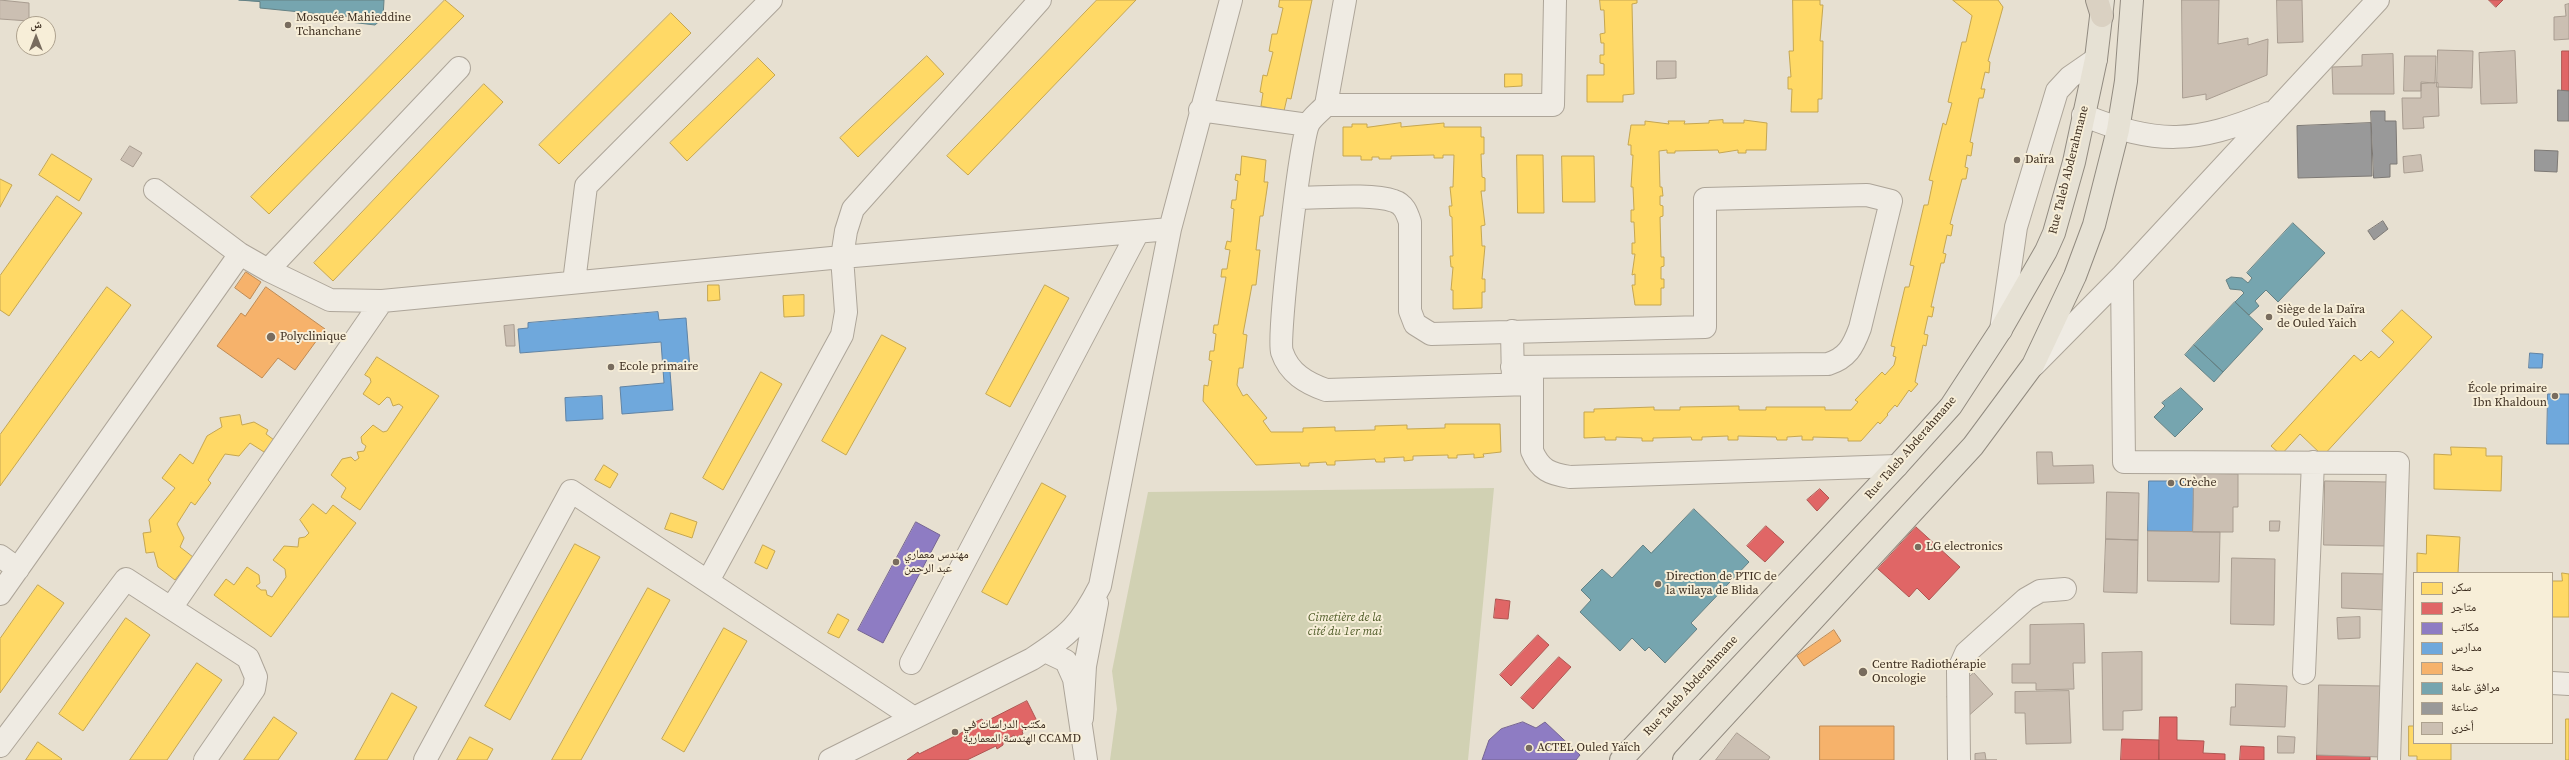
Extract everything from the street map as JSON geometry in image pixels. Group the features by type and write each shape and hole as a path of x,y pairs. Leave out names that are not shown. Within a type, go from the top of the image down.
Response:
{"main road":[{"path":"1684,760 1973,446 2033,366 2075,276 2094,225 2118,130 2130,30 2132,0"},
{"name":"Rue Taleb Abderahmane","path":"1621,760 1897,466 1951,406 2000,331 2046,251 2054,233 2074,162 2096,59 2101,5"}],"street":[{"path":"574,282 586,186 771,0"},
{"path":"708,581 842,336 846,312 842,257 846,230 853,209 1040,0"},
{"path":"1082,718 1085,666 1170,229 1200,110 1231,0"},
{"path":"1296,198 1380,198 1395,201 1406,210 1410,222 1410,311 1415,324 1431,334 1705,327 1705,199 1868,195 1891,200 1860,328 1853,348 1840,361 1828,364 1522,376 1326,390 1309,384 1297,376 1288,367 1280,342 1296,198 1308,125 1326,105 1345,0"},
{"path":"1326,105 1554,105 1555,0"},
{"path":"2033,366 2122,276 2378,0"},
{"path":"2000,331 2016,227 2057,92 2070,78 2096,59"},
{"path":"268,270 459,68"},
{"path":"1200,110 1308,125"},
{"path":"2084,115 2118,130 2158,138 2188,136 2229,129 2274,111"},
{"path":"155,190 240,254 268,270 330,300 382,301 842,257 1170,229"},
{"path":"911,663 1138,232"},
{"path":"0,594 240,254"},
{"path":"2122,276 2124,462 2398,463 2389,760"},
{"path":"171,608 382,301"},
{"path":"1512,331 1522,376 1532,451 1543,470 1555,475 1570,477 1897,466"},
{"path":"2304,673 2313,462"},
{"path":"425,760 571,491 914,718"},
{"path":"0,556 18,569"},
{"path":"0,746 126,579 248,658 256,677 254,689 205,760"},
{"path":"830,760 1045,651 1061,640 1085,616 1100,586"},
{"path":"1959,760 1958,671 1966,654 2026,599 2040,591 2065,589"},
{"path":"1045,651 1066,661 1074,679 1082,718 1086,760"},
{"path":"2553,683 2569,684"}],"green space":[{"name":"Cimetière de la cité du 1er mai","path":"1494,488 1468,760 1110,760 1117,709 1112,671 1148,492"}],"building: سكن":[{"path":"445,0 464,16 269,214 251,197"},
{"path":"1097,0 1136,0 968,175 947,156"},
{"path":"1280,0 1312,0 1291,99 1287,98 1284,111 1261,106 1263,93 1260,92 1263,75 1267,76 1273,52 1269,51 1272,34 1277,34 1283,8 1279,7"},
{"path":"1600,0 1637,0 1637,3 1632,4 1634,94 1623,95 1623,102 1587,102 1587,75 1604,75 1604,64 1600,63 1600,55 1604,55 1604,43 1601,43 1600,34 1605,33 1604,10 1601,10"},
{"path":"1793,0 1820,0 1820,5 1823,5 1820,41 1823,41 1822,99 1818,99 1818,112 1791,112 1792,89 1788,89 1788,77 1791,77 1789,51 1793,51"},
{"path":"1953,0 1998,0 2003,7 1988,61 1990,62 1989,73 1985,72 1981,89 1985,89 1983,98 1979,98 1970,142 1973,143 1971,156 1967,155 1965,167 1968,168 1966,179 1962,179 1950,224 1953,225 1951,236 1947,235 1943,253 1946,254 1944,263 1941,263 1931,307 1934,307 1932,317 1928,316 1924,334 1928,335 1926,346 1923,345 1915,382 1918,384 1911,392 1909,390 1897,407 1895,405 1880,424 1878,422 1861,441 1848,441 1848,438 1813,437 1813,440 1802,440 1802,436 1787,437 1787,440 1777,440 1776,437 1738,436 1738,440 1728,440 1728,436 1702,437 1702,440 1692,440 1691,437 1653,438 1653,441 1642,441 1642,438 1616,437 1616,440 1605,440 1605,437 1584,438 1584,412 1594,412 1594,409 1654,407 1654,410 1680,410 1680,407 1739,406 1739,410 1766,410 1766,407 1825,407 1825,410 1851,410 1858,402 1855,400 1882,372 1885,375 1894,365 1896,357 1893,356 1895,347 1891,346 1905,287 1909,287 1914,266 1910,265 1924,205 1928,205 1933,181 1929,180 1943,123 1946,125 1952,103 1948,102 1962,42 1966,42 1972,16"},
{"path":"671,13 691,33 559,164 539,145"},
{"path":"927,56 944,74 858,157 840,138"},
{"path":"758,58 775,75 687,161 670,143"},
{"path":"1505,74 1522,74 1522,86 1505,87"},
{"path":"484,84 503,102 333,281 314,263"},
{"path":"1723,120 1723,123 1744,123 1744,120 1767,123 1766,150 1746,150 1746,153 1738,153 1738,150 1719,153 1718,150 1675,151 1675,153 1667,153 1667,150 1659,151 1660,187 1662,187 1663,196 1660,196 1660,205 1663,206 1663,216 1660,217 1661,257 1664,257 1664,266 1661,267 1661,279 1664,279 1664,288 1661,288 1661,305 1635,305 1632,285 1635,285 1635,274 1632,275 1635,254 1632,254 1632,243 1635,243 1634,222 1631,222 1631,210 1634,210 1633,187 1631,187 1633,155 1631,155 1631,145 1628,145 1631,125 1645,125 1645,121 1669,124 1668,121 1685,121 1684,124 1709,123 1709,121"},
{"path":"1401,123 1401,127 1444,123 1444,127 1481,127 1481,137 1484,137 1484,154 1481,154 1482,177 1485,178 1485,191 1481,191 1485,225 1481,226 1482,246 1485,246 1482,279 1485,279 1485,292 1482,292 1482,308 1453,309 1453,290 1451,290 1453,267 1451,267 1450,256 1453,256 1452,217 1450,216 1449,206 1452,206 1450,187 1453,187 1454,155 1443,155 1443,158 1434,158 1434,155 1391,156 1391,159 1379,159 1379,157 1372,157 1372,160 1361,160 1361,156 1343,156 1343,127 1352,127 1352,124 1367,124 1367,127"},
{"path":"52,154 92,179 79,201 39,175"},
{"path":"1517,155 1543,155 1544,213 1518,213"},
{"path":"1242,156 1266,160 1264,182 1268,182 1263,216 1260,216 1256,250 1260,250 1256,285 1252,285 1243,334 1247,335 1243,368 1239,368 1237,385 1243,396 1247,394 1267,418 1263,421 1271,432 1303,432 1303,428 1335,427 1335,431 1375,430 1375,426 1407,425 1407,429 1445,428 1445,424 1500,424 1501,452 1483,454 1484,457 1474,458 1474,454 1457,455 1457,458 1448,458 1448,455 1413,456 1413,460 1404,461 1404,457 1384,458 1385,462 1376,462 1375,459 1335,461 1335,465 1327,465 1326,462 1309,463 1309,466 1301,466 1300,463 1256,465 1203,401 1204,385 1208,386 1212,361 1209,360 1210,351 1214,351 1216,334 1213,333 1214,325 1218,325 1226,277 1221,277 1222,269 1227,269 1230,250 1225,249 1227,241 1231,242 1234,209 1231,208 1232,200 1236,200 1238,181 1235,180 1236,174 1240,175"},
{"path":"1562,156 1594,156 1595,202 1563,202"},
{"path":"0,179 12,185 0,207"},
{"path":"57,196 82,213 9,316 0,310 0,276"},
{"path":"708,285 719,285 720,300 708,301"},
{"path":"1045,285 1069,298 1010,407 986,394"},
{"path":"107,287 131,305 0,486 0,435"},
{"path":"804,295 804,316 784,317 783,296"},
{"path":"2402,310 2432,337 2323,456 2300,434 2281,455 2271,446 2354,355 2361,361 2371,351 2379,358 2394,342 2382,331"},
{"path":"882,335 906,348 846,455 822,441"},
{"path":"377,357 439,396 360,510 341,497 346,488 331,475 342,459 351,457 355,461 359,458 357,452 364,451 366,446 362,443 361,437 373,425 383,432 387,431 403,407 399,404 393,406 390,398 387,397 379,405 363,394 371,382 370,378 365,375"},
{"path":"761,372 782,384 723,490 703,478"},
{"path":"240,415 242,425 254,422 268,430 266,434 274,440 264,452 250,443 239,456 225,454 208,480 211,483 195,505 191,502 177,524 184,538 180,547 193,557 175,580 158,567 154,552 146,553 143,533 151,532 149,520 175,488 162,478 180,454 193,464 207,436 222,427 220,418"},
{"path":"2451,447 2486,448 2486,456 2502,456 2501,491 2434,489 2434,454 2451,455"},
{"path":"604,465 618,474 610,488 595,480"},
{"path":"1042,483 1066,496 1007,605 982,592"},
{"path":"313,504 326,514 333,505 356,523 271,637 214,595 226,579 234,585 247,567 259,575 260,583 256,586 261,590 266,590 267,595 272,597 286,577 285,569 273,560 284,546 298,547 299,538 305,537 309,533 300,520"},
{"path":"671,513 697,522 692,538 665,529"},
{"path":"2427,535 2460,537 2458,572 2417,572 2417,553 2426,554"},
{"path":"575,544 600,557 510,720 485,706"},
{"path":"763,545 775,551 767,569 755,563"},
{"path":"2562,573 2569,574 2569,617 2553,617 2553,581 2562,581"},
{"path":"38,585 64,603 0,693 0,639"},
{"path":"648,588 670,600 581,760 552,760"},
{"path":"838,614 849,620 839,638 828,633"},
{"path":"126,618 150,635 83,731 59,714"},
{"path":"724,628 747,641 684,752 662,739"},
{"path":"197,663 222,680 167,760 130,760"},
{"path":"392,693 417,707 387,760 355,760"},
{"path":"274,717 297,733 278,760 244,760"},
{"path":"2566,719 2569,719 2569,760 2566,760"},
{"path":"2409,726 2413,726 2413,744 2451,744 2451,760 2417,760 2417,756 2409,756"},
{"path":"470,737 493,749 487,760 457,760"},
{"path":"38,742 62,759 26,760"}],"building: متاجر":[{"path":"2489,0 2503,0 2496,7"},
{"path":"2562,51 2569,51 2569,91 2562,91"},
{"path":"1820,489 1829,498 1817,511 1807,500"},
{"path":"1766,526 1784,542 1765,562 1747,546"},
{"name":"LG electronics","path":"1916,527 1960,567 1929,600 1917,588 1909,597 1878,569"},
{"path":"1496,599 1510,601 1508,619 1494,618"},
{"path":"1538,635 1549,645 1511,686 1500,675"},
{"path":"1559,657 1571,667 1533,709 1521,698"},
{"path":"1027,701 1038,723 1022,731 1023,734 1015,738 1014,735 1003,742 1003,745 997,749 996,746 967,760 907,760 918,752 919,754 975,726 973,723 982,719 984,722"},
{"path":"2160,717 2177,717 2177,740 2204,741 2203,753 2225,754 2225,760 2159,760"},
{"path":"2122,739 2159,740 2159,760 2121,760"},
{"path":"2241,746 2264,747 2264,760 2240,760"},
{"path":"2317,755 2370,756 2370,760 2317,760"}],"building: مكاتب":[{"path":"916,522 940,535 883,643 858,630"},
{"name":"ACTEL Ouled Yaïch","path":"1523,722 1536,728 1545,722 1580,755 1576,760 1482,760 1489,740 1501,729"}],"building: مدارس":[{"path":"658,312 659,320 686,318 690,369 670,371 673,410 622,414 620,387 664,383 661,342 520,353 518,329 528,328 528,323"},
{"path":"2530,353 2543,354 2542,368 2529,368"},
{"path":"2548,394 2569,394 2569,444 2547,444"},
{"path":"602,396 603,419 566,421 565,398"},
{"path":"2149,481 2194,481 2193,532 2148,531"}],"building: صحة":[{"path":"246,272 261,282 250,299 235,288"},
{"name":"Polyclinique","path":"266,287 325,329 295,370 278,358 262,378 217,346 241,313 245,316"},
{"path":"1834,630 1841,641 1804,666 1797,656"},
{"path":"1820,726 1894,726 1894,760 1820,760"}],"building: مرافق عامة":[{"path":"239,0 384,0 383,18 375,25 350,22 351,17 260,8 260,2"},
{"path":"2293,223 2325,253 2278,302 2266,290 2255,301 2259,306 2249,315 2235,302 2244,293 2241,290 2230,289 2226,280 2231,277 2242,278 2248,283 2252,278 2247,273"},
{"path":"2235,302 2263,329 2223,372 2194,345"},
{"path":"2194,345 2223,372 2214,382 2185,355"},
{"path":"2181,388 2203,409 2175,437 2154,417 2165,406 2162,403"},
{"name":"Direction de PTIC de la wilaya de Blida","path":"1694,509 1749,562 1691,623 1697,629 1665,663 1649,647 1645,651 1632,638 1620,651 1580,612 1591,600 1581,590 1602,569 1612,578 1643,545 1651,553"}],"building: صناعة":[{"path":"2558,90 2569,91 2569,121 2558,121"},
{"path":"2371,111 2385,111 2385,121 2396,121 2397,164 2390,164 2390,177 2374,178"},
{"path":"2371,123 2372,176 2298,178 2297,126"},
{"path":"2535,150 2558,151 2557,172 2535,171"},
{"path":"2383,221 2388,229 2374,240 2368,231"}],"building: أخرى":[{"path":"0,0 29,3 29,16 16,16 16,20 0,19"},
{"path":"2182,0 2219,0 2218,44 2248,38 2248,45 2268,39 2267,75 2206,100 2206,94 2183,98"},
{"path":"2277,0 2302,0 2303,42 2278,43"},
{"path":"2569,4 2569,39 2554,40 2554,17 2566,16 2565,5"},
{"path":"2438,50 2473,51 2472,88 2437,87"},
{"path":"2515,51 2517,103 2481,104 2479,53"},
{"path":"2393,54 2394,94 2333,94 2332,67 2362,66 2362,55"},
{"path":"2405,56 2436,56 2435,83 2421,82 2421,91 2404,91"},
{"path":"1657,61 1676,61 1676,78 1657,79"},
{"path":"2438,83 2439,116 2423,117 2424,128 2403,129 2402,98 2421,98 2421,84"},
{"path":"130,146 142,153 133,167 121,160"},
{"path":"2421,155 2423,171 2404,173 2403,157"},
{"path":"514,325 515,346 506,346 504,326"},
{"path":"2037,452 2052,452 2053,466 2093,465 2094,483 2038,484"},
{"path":"2194,473 2238,474 2238,507 2233,507 2233,532 2193,532"},
{"path":"2325,481 2388,482 2387,546 2324,545"},
{"path":"2107,492 2139,493 2138,540 2106,539"},
{"path":"2270,521 2280,521 2279,531 2270,531"},
{"path":"2148,531 2220,532 2219,582 2148,581"},
{"path":"2106,539 2138,540 2137,593 2104,592"},
{"path":"2232,558 2275,559 2274,625 2231,624"},
{"path":"2342,573 2386,574 2385,610 2342,608"},
{"path":"2360,617 2360,638 2338,639 2337,618"},
{"path":"2084,624 2085,663 2073,663 2074,689 2036,690 2036,683 2012,683 2012,664 2030,664 2030,625"},
{"path":"2142,652 2142,710 2123,711 2123,730 2103,730 2102,653"},
{"path":"1974,673 1993,694 1966,718 1947,697"},
{"path":"2236,684 2287,686 2285,727 2230,725 2231,707 2235,707"},
{"path":"2319,685 2383,686 2381,757 2317,755"},
{"path":"2069,691 2071,743 2026,744 2025,713 2015,713 2015,692"},
{"path":"1737,733 1770,757 1768,760 1716,760"},
{"path":"2278,736 2295,737 2294,753 2278,753"},
{"path":"1985,753 1986,760 1975,760 1975,754"}],"place":[{"name":"Mosquée Mahieddine Tchanchane","path":"288,25"},
{"name":"Daïra","path":"2017,160"},
{"name":"Siège de la Daïra de Ouled Yaich","path":"2269,317"},
{"name":"Polyclinique","path":"271,337"},
{"name":"Ecole primaire","path":"611,367"},
{"name":"École primaire Ibn Khaldoun","path":"2555,396"},
{"name":"Crèche","path":"2171,483"},
{"name":"LG electronics","path":"1918,547"},
{"name":"مهندس معماري عبد الرحمن","path":"896,562"},
{"name":"Direction de PTIC de la wilaya de Blida","path":"1658,584"},
{"name":"Centre Radiothérapie Oncologie","path":"1863,672"},
{"name":"مكتب الدراسات في الهندسة المعمارية CCAMD","path":"955,732"},
{"name":"ACTEL Ouled Yaïch","path":"1529,748"}]}
